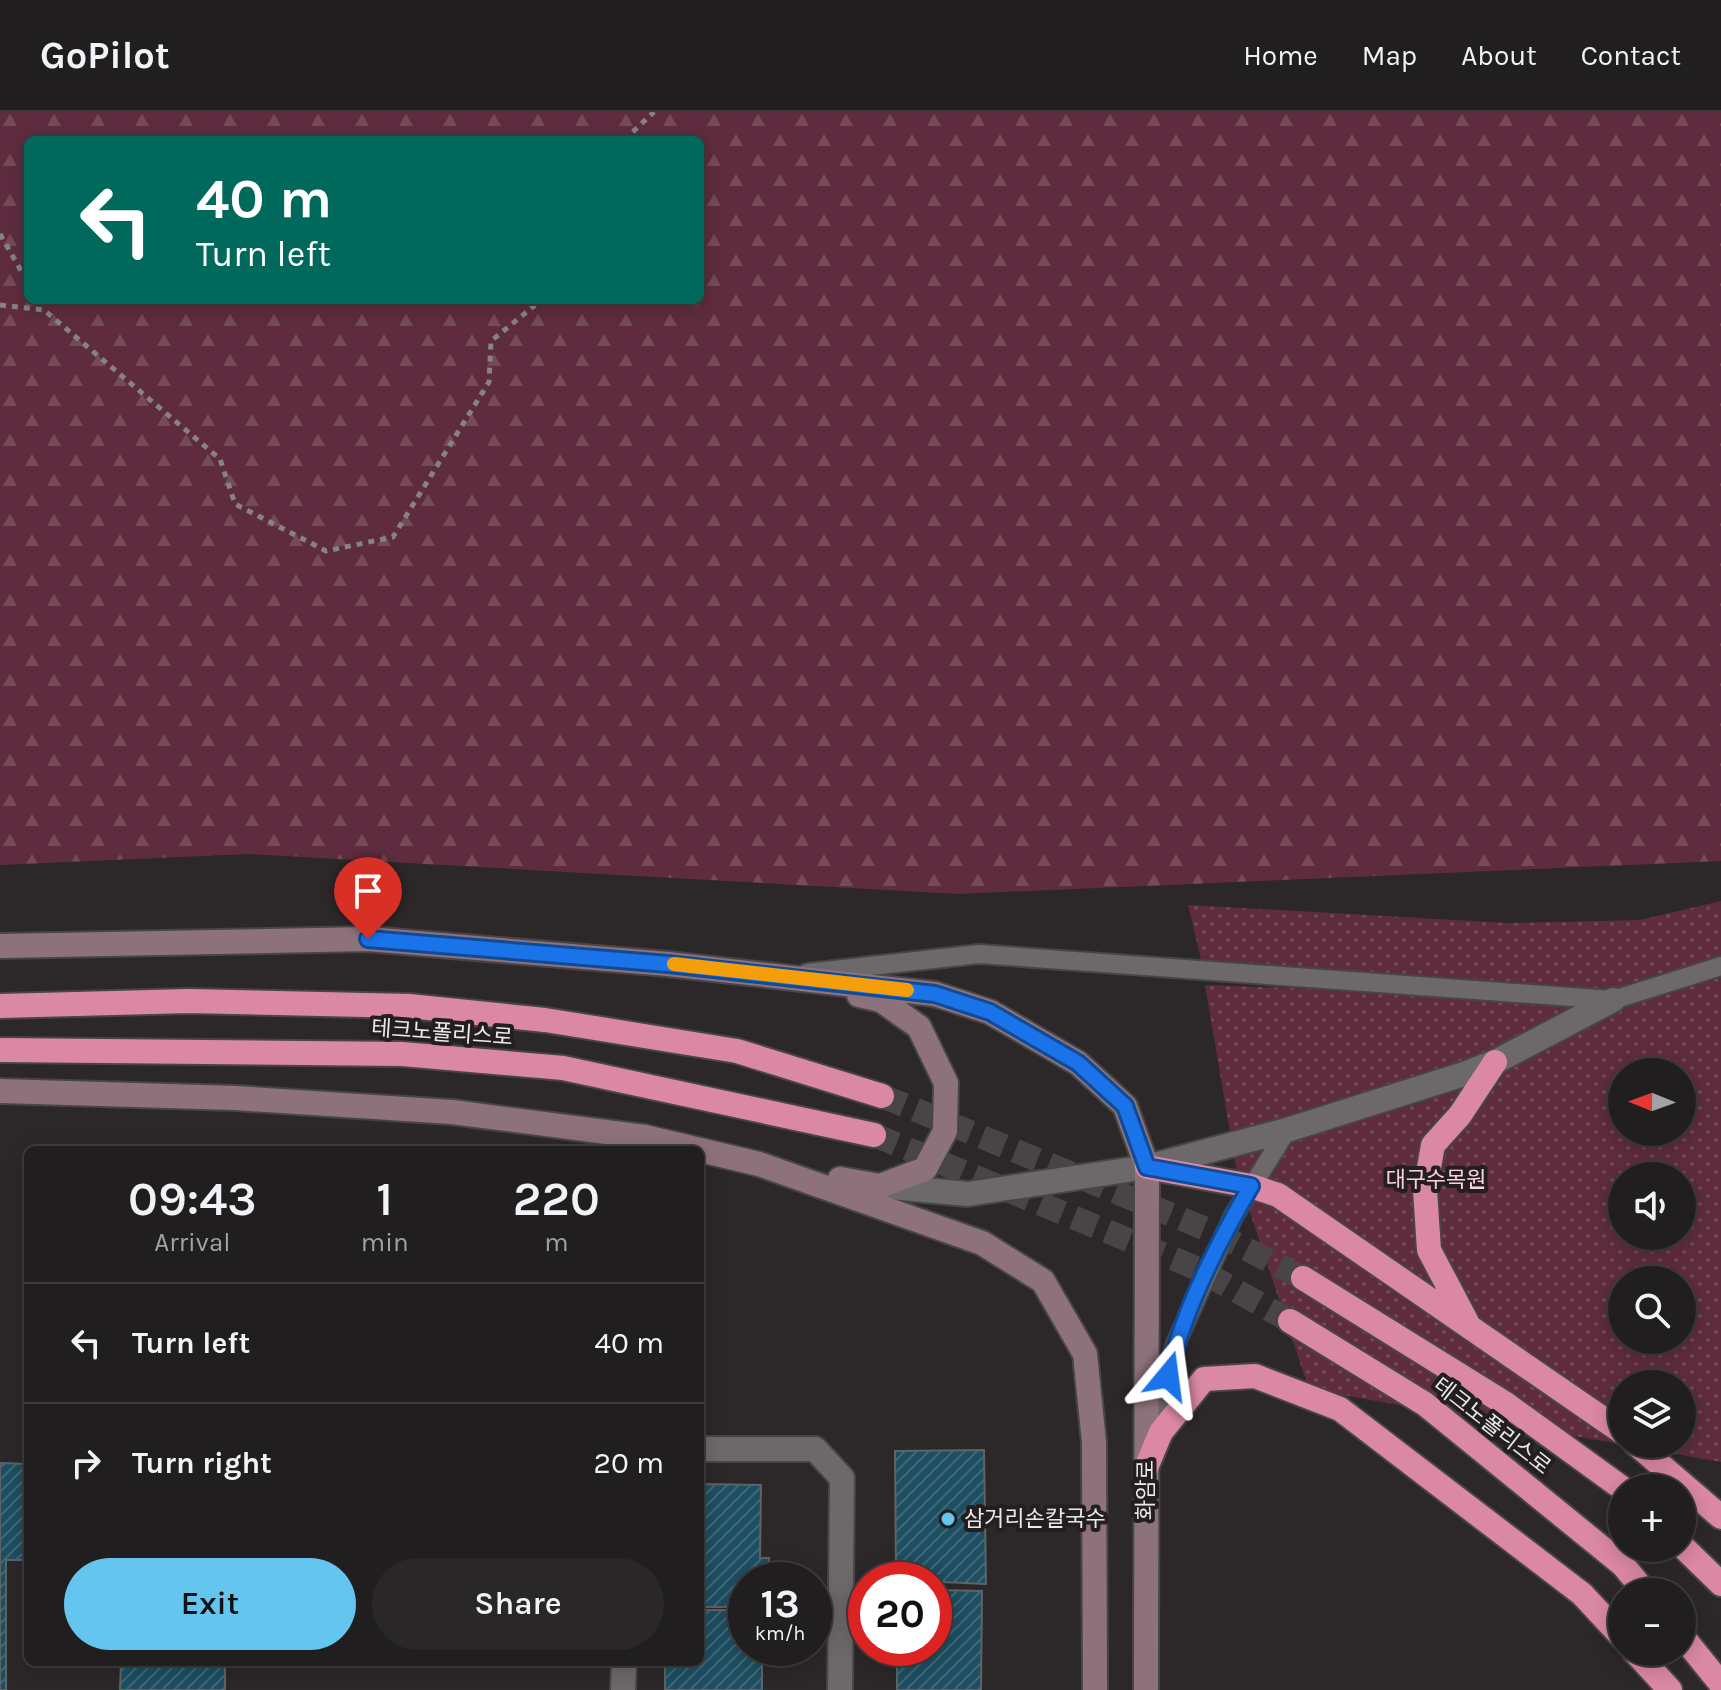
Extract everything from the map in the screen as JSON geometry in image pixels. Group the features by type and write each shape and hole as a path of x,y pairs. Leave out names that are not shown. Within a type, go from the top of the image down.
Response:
{"highway":[{"path":"0,1006 189,1001 409,1006 545,1020 737,1051 882,1096"},
{"name":"테크노폴리스로","path":"0,1050 402,1054 563,1068 874,1135"},
{"path":"1470,1327 1429,1250 1425,1190 1433,1145 1460,1115 1495,1062"},
{"path":"1147,1167 1251,1186 1278,1195 1608,1422"},
{"name":"테크노폴리스로","path":"1303,1278 1506,1404 1608,1478"},
{"name":"테크노폴리스로","path":"1290,1321 1425,1404 1623,1565 1634,1578"},
{"path":"1146,1468 1161,1432 1204,1379 1255,1376 1340,1409 1582,1594 1608,1622"},
{"path":"1652,1458 1721,1517"},
{"path":"1696,1560 1721,1584"},
{"path":"1696,1653 1721,1684"},
{"path":"1648,1666 1670,1690"}],"main road":[{"path":"0,946 368,939 784,976 935,994 990,1012 1078,1063 1125,1106 1147,1167"},
{"path":"704,1154 880,1186 925,1169 945,1131 946,1083 919,1027 904,1013 881,1000 784,976"},
{"path":"0,1091 235,1098 452,1112 645,1144"},
{"path":"759,1164 982,1243 1043,1281 1085,1354 1094,1442 1095,1690"},
{"name":"화암로","path":"1146,1690 1147,1167"}],"street":[{"path":"880,1186 968,1194 1147,1167 1287,1130 1495,1062 1613,1000"},
{"path":"704,1449 815,1449 842,1478 840,1690"},
{"path":"623,1690 624,1666"}],"lane":[{"path":"784,976 979,954 1613,1000 1721,966"},
{"path":"1146,1468 1175,1345 1233,1217 1287,1130"}],"path":[{"path":"628,136 654,112"},
{"path":"0,234 24,276"},
{"path":"40,304 220,459 235,504 326,551 393,537 489,382 491,341 534,304"},
{"path":"0,305 44,310"}],"green space":[{"path":"0,112 1721,112 1721,861 957,894 248,854 0,865"},
{"name":"대구수목원","path":"1721,901 1721,1462 1696,1458 1696,1370 1608,1370 1608,1442 1309,1389 1237,1173 1205,985 1561,998 1205,976 1188,905 1508,923 1640,920"}],"building":[{"path":"984,1450 986,1584 952,1582 952,1562 896,1562 895,1451"},
{"path":"0,1463 24,1464 24,1560 6,1560 6,1690 0,1690"},
{"path":"704,1484 761,1485 760,1558 769,1558 769,1562 728,1562 728,1607 704,1607"},
{"path":"952,1590 982,1591 981,1690 897,1690 897,1666 952,1666"},
{"path":"704,1610 728,1610 728,1666 762,1666 762,1690 665,1690 665,1666 704,1666"},
{"path":"121,1666 225,1666 225,1690 120,1690"}],"tunnel":[{"path":"882,1096 1211,1231 1303,1278"},
{"path":"874,1135 1196,1268 1290,1321"}],"slow traffic":[{"path":"674,964 907,990"}],"place":[{"name":"삼거리손칼국수","path":"948,1519"}],"route":[{"path":"368,939 814,979 935,994 990,1012 1078,1063 1125,1106 1147,1167 1251,1186 1233,1217 1175,1345 1168,1376"}]}
